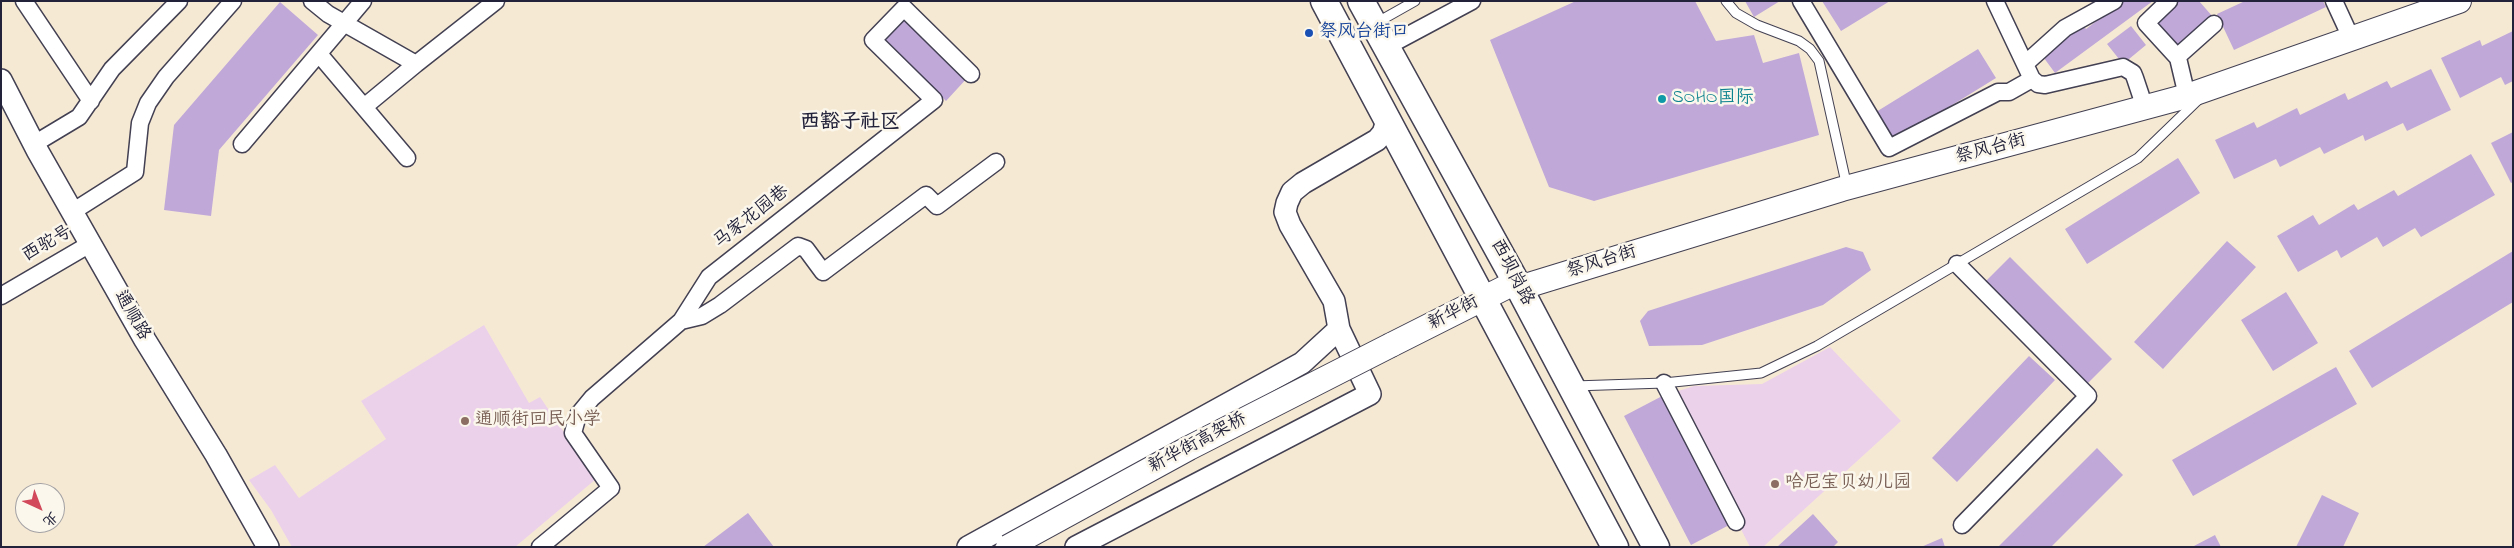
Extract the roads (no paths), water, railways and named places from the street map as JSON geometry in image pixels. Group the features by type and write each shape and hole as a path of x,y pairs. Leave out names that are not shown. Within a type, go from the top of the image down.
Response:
{"main road":[{"path":"1324,1 1615,547"},
{"name":"西坝岗路","path":"1361,1 1519,288 1656,547"},
{"name":"祭风台街","path":"1519,288 1847,188 2188,96 2352,40 2458,1"},
{"name":"新华街","path":"1394,351 1519,288"},
{"name":"新华街高架桥","path":"997,543 1189,448 1394,351"},
{"name":"新华街高架桥","path":"1031,547 1394,351"}],"street":[{"path":"24,1 91,101"},
{"path":"34,144 79,117 112,69 179,1"},
{"path":"72,212 135,172 140,123 148,103 166,77 233,1"},
{"path":"312,1 345,24 416,64"},
{"path":"242,144 363,1"},
{"path":"364,107 496,1"},
{"path":"1386,47 1472,1"},
{"path":"1801,1 1889,148 1998,92 2009,92 2032,79"},
{"path":"2025,64 2065,28 2114,1"},
{"path":"2169,1 2146,23 2177,57 2188,96"},
{"path":"2334,1 2352,40"},
{"path":"2001,4 2032,79 2044,86 2123,67 2133,73 2145,108"},
{"name":"马家花园巷","path":"540,547 611,488 573,433 578,415 592,398 682,322 709,277 934,100 873,40 904,8 971,74"},
{"path":"2177,57 2214,24"},
{"path":"319,54 407,158"},
{"name":"通顺路","path":"1,80 34,144 144,340 216,455 268,547"},
{"path":"1076,547 1370,394 1339,329 1334,301 1290,225 1285,212 1292,192 1303,182 1377,140 1383,133 1387,121"},
{"path":"682,322 702,316 720,305 798,246 806,249 822,272 926,195 937,206 996,162"},
{"name":"西驼号","path":"1,296 90,244"},
{"path":"1957,264 2088,396 1962,525"},
{"path":"968,547 997,543 1302,363 1339,329"},
{"path":"1664,383 1736,522"}],"lane":[{"path":"1374,25 1415,1"},
{"path":"1726,1 1736,13 1757,25 1799,41 1810,49 1819,61 1847,188"},
{"path":"1571,386 1664,383 1762,373 1818,346 2138,158 2211,88"}],"place":[{"name":"祭风台街口","path":"1309,33"},
{"name":"SOHO国际","path":"1662,99"},
{"name":"通顺街回民小学","path":"465,421"},
{"name":"哈尼宝贝幼儿园","path":"1775,484"}],"district":[{"name":"西豁子社区","path":"850,124"}]}
